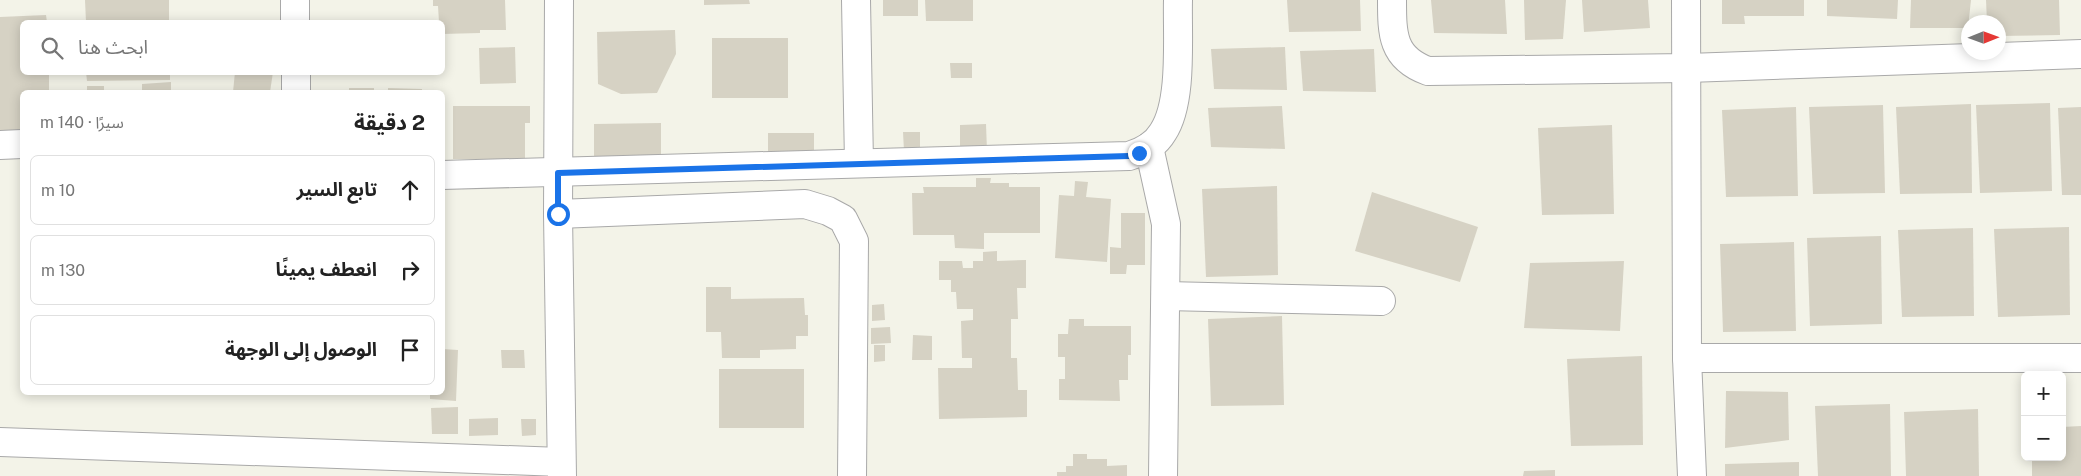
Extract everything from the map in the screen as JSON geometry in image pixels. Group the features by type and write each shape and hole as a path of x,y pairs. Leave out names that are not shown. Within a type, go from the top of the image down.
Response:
{"street":[{"path":"294,0 295,20"},
{"path":"0,442 562,469 558,214 559,0"},
{"path":"856,0 858,163"},
{"path":"445,175 1129,156 1149,147 1163,133 1169,120 1176,91 1178,0"},
{"path":"1392,0 1392,30 1398,48 1414,66 1428,71 1688,68 2081,54"},
{"path":"1686,0 1688,68 1687,358 1692,476"},
{"path":"296,75 296,90"},
{"path":"0,145 20,144"},
{"path":"1149,147 1166,224 1163,476"},
{"path":"558,214 805,204 843,219 854,241 852,476"},
{"path":"1166,296 1381,301"},
{"path":"1687,358 2081,358"}],"building":[{"path":"85,0 169,0 169,20 86,20"},
{"path":"433,0 505,0 506,30 480,30 480,33 445,34 445,20 439,20 438,6 433,6"},
{"path":"704,0 749,0 750,4 704,5"},
{"path":"883,0 918,0 918,16 883,16"},
{"path":"925,0 973,0 973,21 926,21"},
{"path":"1287,0 1360,0 1361,31 1289,32"},
{"path":"1431,0 1505,0 1507,34 1434,33"},
{"path":"1524,0 1566,0 1563,39 1525,40"},
{"path":"1582,0 1648,0 1650,28 1584,32"},
{"path":"1722,0 1804,0 1804,16 1744,16 1745,24 1722,24"},
{"path":"1827,0 1898,0 1897,19 1827,16"},
{"path":"1911,0 1971,0 1969,15 1961,15 1961,28 1910,28"},
{"path":"1986,0 2059,0 2060,35 2006,36 2006,15 1987,15"},
{"path":"46,15 47,20 20,20 20,75 49,75 49,90 20,90 20,132 0,133 0,17"},
{"path":"675,30 676,54 657,93 621,94 598,84 597,32"},
{"path":"712,38 788,38 788,98 712,98"},
{"path":"515,47 516,83 480,84 479,48"},
{"path":"1285,47 1287,90 1214,89 1211,49"},
{"path":"1374,49 1376,92 1303,91 1300,51"},
{"path":"950,63 972,63 972,78 951,78"},
{"path":"86,75 170,75 170,80 87,81"},
{"path":"235,75 273,75 270,90 233,90"},
{"path":"171,82 171,90 142,90 142,84"},
{"path":"87,86 104,86 104,90 87,90"},
{"path":"349,88 374,88 374,90 349,90"},
{"path":"388,88 422,89 422,90 388,90"},
{"path":"2050,103 2052,191 1980,193 1976,105"},
{"path":"1971,104 1972,193 1900,194 1896,107"},
{"path":"1883,105 1885,193 1813,194 1809,107"},
{"path":"453,106 530,106 530,123 525,123 525,159 453,159"},
{"path":"1282,106 1285,149 1211,147 1208,108"},
{"path":"1796,107 1798,196 1726,197 1722,110"},
{"path":"2081,107 2081,195 2062,195 2058,108"},
{"path":"661,123 661,158 594,158 594,124"},
{"path":"986,124 987,151 960,151 960,125"},
{"path":"1612,125 1614,214 1542,215 1538,128"},
{"path":"903,132 920,132 920,151 904,151"},
{"path":"768,133 814,133 814,155 768,155"},
{"path":"976,178 991,178 990,183 1009,183 1009,187 1040,187 1040,233 984,233 984,249 955,248 954,235 913,235 912,193 924,193 923,187 976,187"},
{"path":"1075,181 1088,182 1086,197 1111,199 1107,262 1055,258 1059,195 1074,196"},
{"path":"1277,186 1278,275 1206,277 1202,189"},
{"path":"1372,192 1478,227 1460,282 1355,251"},
{"path":"1121,213 1145,213 1145,265 1127,265 1126,274 1110,274 1110,247 1121,248"},
{"path":"2069,227 2070,315 1998,317 1994,229"},
{"path":"1973,228 1974,316 1902,317 1898,230"},
{"path":"1881,236 1882,324 1810,326 1807,238"},
{"path":"1794,242 1796,331 1723,332 1720,244"},
{"path":"997,251 997,261 1026,260 1026,288 1017,288 1018,319 1011,319 1011,358 1017,358 1018,390 1027,390 1027,417 939,419 938,368 972,368 972,358 962,358 961,321 973,320 973,309 957,309 956,292 951,292 951,280 939,280 939,261 962,261 963,268 973,268 973,261 983,261 983,252"},
{"path":"1624,261 1620,331 1524,328 1530,263"},
{"path":"706,287 731,287 731,299 804,298 805,315 808,315 808,336 796,336 796,349 760,350 760,358 722,358 721,332 706,332"},
{"path":"884,304 885,320 872,321 872,305"},
{"path":"1282,316 1284,405 1211,406 1208,319"},
{"path":"1069,319 1084,319 1084,326 1131,326 1131,355 1128,355 1128,380 1119,380 1120,401 1059,400 1059,379 1065,379 1065,357 1058,357 1058,334 1068,334"},
{"path":"890,327 891,343 871,344 871,328"},
{"path":"913,335 932,336 932,360 912,360"},
{"path":"874,345 885,345 885,361 874,362"},
{"path":"445,349 458,350 456,401 430,399 430,395 445,395"},
{"path":"501,350 524,350 525,368 502,368"},
{"path":"1642,356 1643,445 1571,446 1567,359"},
{"path":"719,369 804,369 804,428 719,428"},
{"path":"1726,391 1788,392 1789,440 1725,448"},
{"path":"1890,404 1891,476 1818,476 1815,406"},
{"path":"458,407 458,434 432,434 431,408"},
{"path":"1978,409 1979,476 1906,476 1904,412"},
{"path":"498,418 498,435 469,436 469,419"},
{"path":"521,419 536,419 536,435 522,436"},
{"path":"2081,426 2081,476 2032,476 2032,461 2066,461 2066,427"},
{"path":"1073,454 1087,454 1087,459 1107,459 1107,466 1127,465 1127,476 1057,476 1057,472 1066,472 1066,466 1073,466"},
{"path":"1799,462 1799,476 1725,476 1725,464"},
{"path":"1555,470 1555,476 1523,476 1524,471"}],"route":[{"path":"558,214 558,173 1129,156 1139,153"}]}
